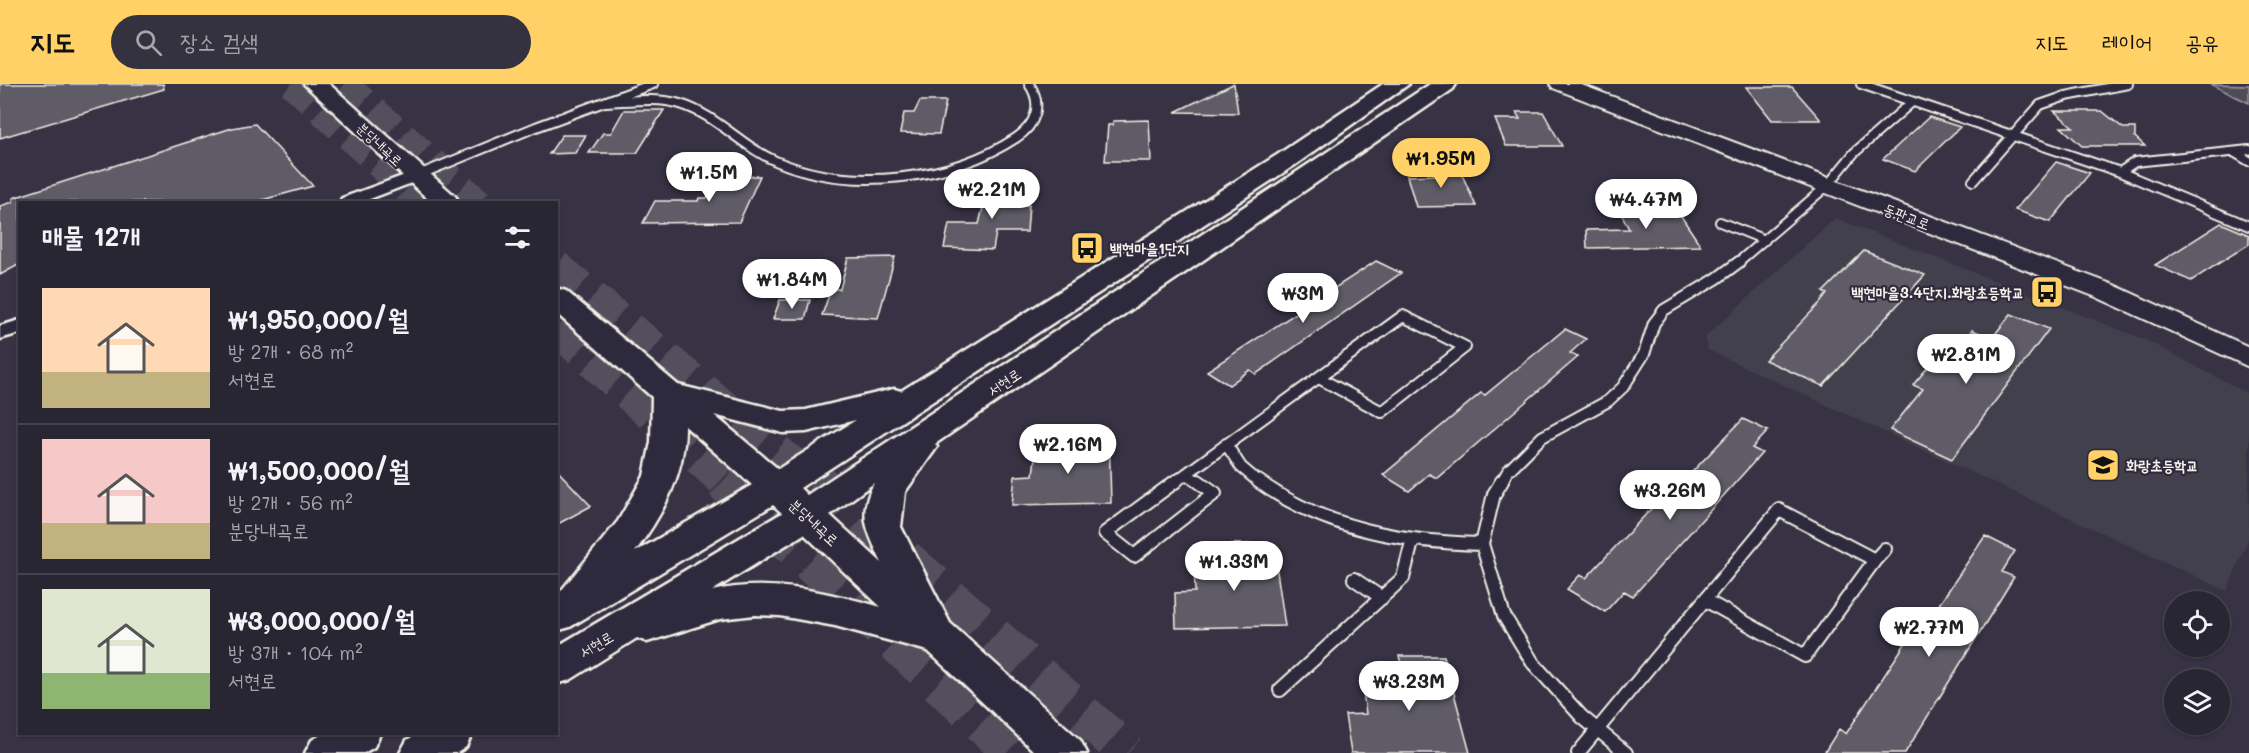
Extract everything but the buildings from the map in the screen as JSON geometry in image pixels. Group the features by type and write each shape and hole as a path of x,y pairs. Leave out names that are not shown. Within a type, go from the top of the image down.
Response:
{"main road":[{"name":"분당내곡로","path":"315,84 445,201"},
{"path":"563,612 776,488 1286,160 1398,84"},
{"name":"서현로","path":"558,667 806,515 847,483 932,430 1445,84"},
{"name":"동판교로","path":"1560,84 2105,291 2249,358"},
{"name":"분당내곡로","path":"558,299 776,488 1065,753"},
{"path":"563,612 637,520 654,491 667,457 668,393 783,422 806,421 849,412 924,392"},
{"path":"932,430 885,493 882,510 883,526 940,638"},
{"path":"607,638 732,602 768,602 795,603 940,638"},
{"path":"327,753 357,735"},
{"path":"422,753 449,735"}],"street":[{"path":"351,201 416,177"},
{"path":"0,333 18,327"}],"lane":[{"path":"416,177 536,127 653,84"},
{"path":"607,102 680,104 695,111 752,149 805,172 834,177 889,177 963,163 1018,137 1034,121 1038,108 1038,94 1029,84"},
{"path":"1861,84 2120,172 2249,226"},
{"path":"2097,84 2106,88"},
{"path":"1973,181 2015,135 2033,110 2040,105 2066,96 2128,84"},
{"path":"1626,753 1582,717 1533,663 1504,616 1482,544 1494,495 1508,471 1542,437 1608,401 1623,387 1644,354 1654,322 1664,310 1732,268 1827,186 1854,153 1912,102"},
{"path":"2120,172 2135,162 2249,150"},
{"path":"2234,151 2249,161"},
{"path":"1720,222 1765,240"},
{"path":"1185,473 1215,493 1134,556 1105,533 1185,473 1403,316 1469,343 1382,412 1319,378"},
{"path":"1226,444 1242,468 1300,507 1337,523 1412,542 1482,544"},
{"path":"1578,753 1779,510 1875,560"},
{"path":"1280,690 1403,578 1412,542"},
{"path":"1705,600 1805,656 1885,549"},
{"path":"1354,579 1382,598"}],"shaded area":[{"path":"2210,84 2249,85 2249,103"},
{"name":"화랑초등학교","path":"1835,218 2146,340 2249,394 2249,537 2227,591 1708,350 1705,337"}],"tunnel":[{"path":"291,84 417,201"},
{"path":"345,84 479,201"},
{"path":"558,268 817,483"},
{"path":"558,331 725,483"},
{"path":"723,481 1013,753"},
{"path":"816,481 1128,753"}],"place":[{"name":"백현마을1단지","path":"1087,248"},
{"name":"백현마을3.4단지.화랑초등학교","path":"2047,292"},
{"name":"화랑초등학교","path":"2103,465"}]}
